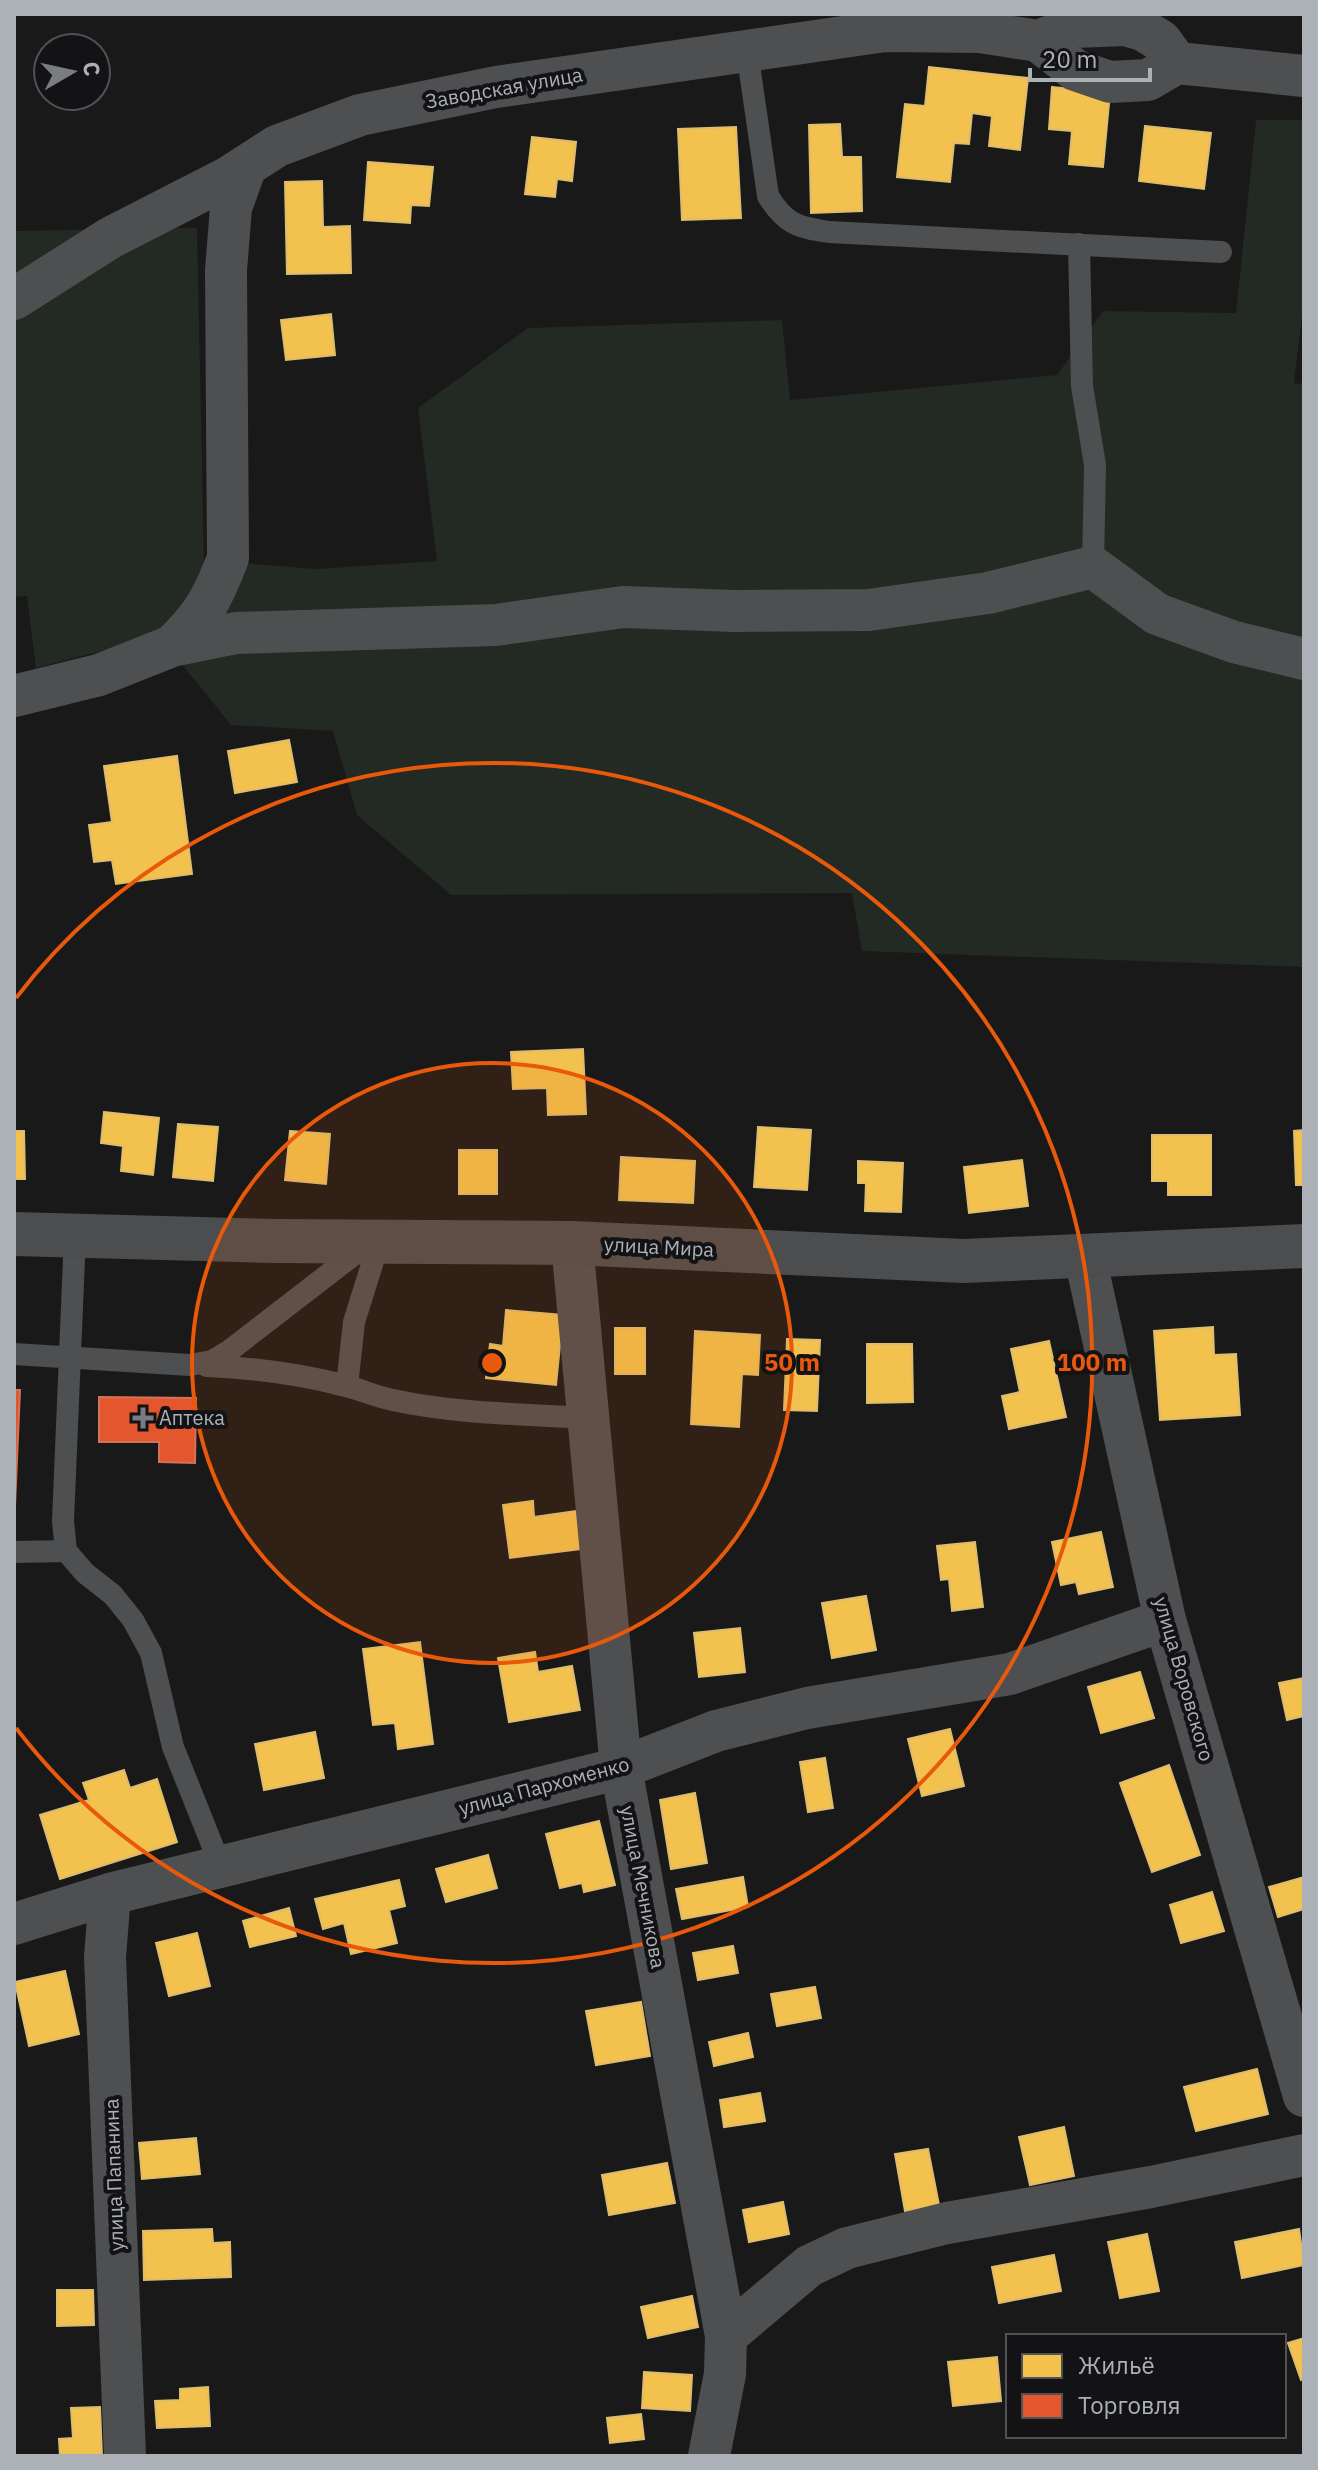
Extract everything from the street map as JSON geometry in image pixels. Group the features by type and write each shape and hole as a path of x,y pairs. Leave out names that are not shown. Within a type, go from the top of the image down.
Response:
{"street":[{"name":"Заводская улица","path":"14,299 110,238 246,166 277,146 360,115 496,87 885,31 980,32 1038,41 1075,70 1110,82 1148,80 1177,63 1161,41 1143,30 1125,25 1074,27 1038,41"},
{"path":"1177,63 1304,76"},
{"path":"172,646 199,621 215,593 228,558 226,270 231,208 246,166"},
{"path":"14,696 99,675 172,646 236,633 496,625 623,607 734,611 869,610 988,593 1093,567 1157,614 1234,642 1304,659"},
{"name":"улица Мира","path":"14,1234 572,1243 964,1261 1304,1246"},
{"name":"улица Мечникова","path":"572,1243 621,1768 726,2336 725,2374 709,2456"},
{"name":"улица Воровского","path":"1085,1257 1165,1620 1304,2096"},
{"name":"улица Пархоменко","path":"14,1924 110,1894 621,1768 716,1731 807,1708 1010,1674 1165,1620"},
{"name":"улица Папанина","path":"110,1894 105,1957 125,2456"},
{"path":"726,2336 809,2266 847,2248 947,2223 1151,2187 1304,2155"}],"lane":[{"path":"747,51 768,196 779,214 802,227 829,232 1221,252"},
{"path":"1079,244 1082,386 1095,465 1093,567"},
{"path":"75,1235 63,1521 66,1551 127,1611 151,1653 173,1747 221,1867"},
{"path":"190,1365 212,1361 229,1351 352,1256 379,1242"},
{"path":"347,1386 354,1322 379,1242"},
{"path":"14,1354 244,1367 347,1386 390,1400 434,1407 588,1418"},
{"path":"14,1552 66,1551"}],"shaded area":[{"path":"1256,120 1304,120 1304,300 1294,383 1304,384 1304,967 862,951 852,893 451,895 357,815 333,731 231,725 159,636 36,668 27,596 14,597 14,231 197,228 204,560 316,569 437,561 418,408 528,328 782,320 790,400 1057,375 1103,311 1236,313"}],"building: Жильё":[{"path":"929,67 1028,78 1020,150 989,146 992,116 972,113 969,144 954,143 950,182 897,177 905,104 925,106"},
{"path":"1052,87 1110,93 1103,167 1069,164 1072,131 1049,129"},
{"path":"840,124 842,157 861,157 862,211 811,213 809,125"},
{"path":"1145,126 1211,133 1204,189 1139,181"},
{"path":"736,127 741,218 682,220 678,129"},
{"path":"532,137 576,142 572,181 557,179 555,197 525,194"},
{"path":"368,162 433,167 429,206 411,205 410,223 364,220"},
{"path":"322,181 323,227 350,226 351,273 287,274 285,182"},
{"path":"331,314 335,355 286,360 281,320"},
{"path":"289,740 297,782 235,793 228,751"},
{"path":"177,756 192,874 116,884 112,860 94,862 89,825 112,822 104,766"},
{"path":"583,1049 586,1114 548,1115 547,1088 513,1089 511,1052"},
{"path":"104,1112 159,1118 153,1175 121,1171 123,1146 101,1143"},
{"path":"178,1124 218,1127 213,1181 173,1177"},
{"path":"758,1127 811,1130 807,1190 754,1187"},
{"path":"1304,1130 1304,1185 1296,1185 1294,1131"},
{"path":"14,1131 24,1131 25,1179 14,1179"},
{"path":"290,1131 330,1134 326,1184 285,1180"},
{"path":"1152,1135 1211,1135 1211,1195 1168,1195 1168,1181 1152,1181"},
{"path":"459,1150 497,1150 497,1194 459,1194"},
{"path":"621,1157 695,1161 693,1203 619,1200"},
{"path":"1022,1160 1028,1206 969,1213 964,1167"},
{"path":"858,1161 903,1163 901,1212 865,1211 866,1183 858,1183"},
{"path":"506,1310 563,1315 556,1385 486,1378 490,1344 503,1346"},
{"path":"1213,1327 1214,1355 1236,1354 1240,1415 1160,1420 1154,1331"},
{"path":"615,1328 645,1328 645,1374 615,1374"},
{"path":"695,1331 760,1335 758,1375 742,1374 739,1427 691,1424"},
{"path":"787,1339 820,1340 817,1411 784,1410"},
{"path":"1049,1341 1066,1417 1009,1429 1002,1396 1020,1392 1011,1349"},
{"path":"867,1344 912,1344 913,1402 867,1403"},
{"path":"533,1501 534,1517 577,1511 582,1549 510,1558 503,1505"},
{"path":"1101,1532 1113,1587 1079,1594 1076,1582 1061,1585 1052,1542"},
{"path":"975,1542 983,1607 952,1611 949,1579 941,1580 937,1546"},
{"path":"866,1596 876,1650 832,1658 822,1603"},
{"path":"740,1628 745,1672 699,1677 694,1633"},
{"path":"420,1642 433,1744 398,1749 395,1723 373,1725 363,1649"},
{"path":"535,1652 538,1672 572,1666 580,1710 509,1722 498,1658"},
{"path":"1140,1672 1154,1718 1101,1733 1088,1687"},
{"path":"1304,1678 1304,1716 1287,1720 1279,1683"},
{"path":"950,1729 964,1786 922,1796 908,1739"},
{"path":"315,1732 324,1778 264,1790 255,1744"},
{"path":"825,1758 833,1808 808,1812 800,1762"},
{"path":"1169,1765 1200,1855 1152,1872 1120,1783"},
{"path":"124,1770 130,1788 157,1779 177,1842 60,1879 40,1815 89,1800 83,1783"},
{"path":"695,1793 707,1863 671,1869 660,1800"},
{"path":"599,1821 615,1885 584,1892 582,1883 560,1888 546,1834"},
{"path":"488,1855 497,1888 446,1902 436,1869"},
{"path":"743,1877 748,1907 682,1919 676,1889"},
{"path":"1304,1877 1304,1909 1278,1917 1269,1887"},
{"path":"399,1880 405,1906 389,1910 397,1943 351,1954 344,1923 323,1929 315,1899"},
{"path":"1212,1892 1224,1931 1181,1943 1170,1905"},
{"path":"289,1908 296,1936 250,1947 243,1921"},
{"path":"197,1933 210,1986 169,1996 156,1943"},
{"path":"733,1946 738,1973 698,1980 693,1953"},
{"path":"65,1971 79,2034 29,2046 15,1982"},
{"path":"815,1987 821,2018 777,2026 771,1994"},
{"path":"641,2002 650,2056 596,2065 586,2011"},
{"path":"748,2033 753,2057 714,2066 709,2042"},
{"path":"1257,2069 1268,2114 1196,2131 1184,2087"},
{"path":"760,2093 765,2121 724,2127 720,2100"},
{"path":"1064,2127 1074,2176 1030,2185 1019,2137"},
{"path":"196,2138 200,2174 142,2179 139,2143"},
{"path":"928,2149 939,2205 905,2211 895,2154"},
{"path":"667,2163 675,2203 609,2215 602,2175"},
{"path":"783,2202 789,2234 749,2242 743,2210"},
{"path":"212,2229 213,2243 230,2242 231,2277 144,2280 143,2231"},
{"path":"1299,2229 1304,2265 1242,2278 1235,2242"},
{"path":"1147,2234 1159,2291 1120,2298 1108,2242"},
{"path":"1054,2255 1061,2291 999,2303 992,2267"},
{"path":"57,2290 93,2290 94,2325 57,2326"},
{"path":"692,2296 698,2327 648,2338 641,2307"},
{"path":"1304,2338 1304,2379 1301,2380 1288,2343"},
{"path":"997,2357 1001,2401 953,2406 948,2362"},
{"path":"644,2372 692,2375 690,2411 642,2408"},
{"path":"208,2387 210,2426 157,2428 155,2401 180,2400 180,2389"},
{"path":"100,2407 102,2456 60,2456 59,2439 73,2438 71,2408"},
{"path":"641,2414 644,2439 610,2443 607,2418"}],"building: Торговля":[{"path":"14,1390 20,1390 15,1506 14,1506"},
{"path":"99,1397 196,1398 195,1463 159,1462 159,1442 99,1442"}],"place":[{"name":"Аптека","path":"143,1418"}]}
